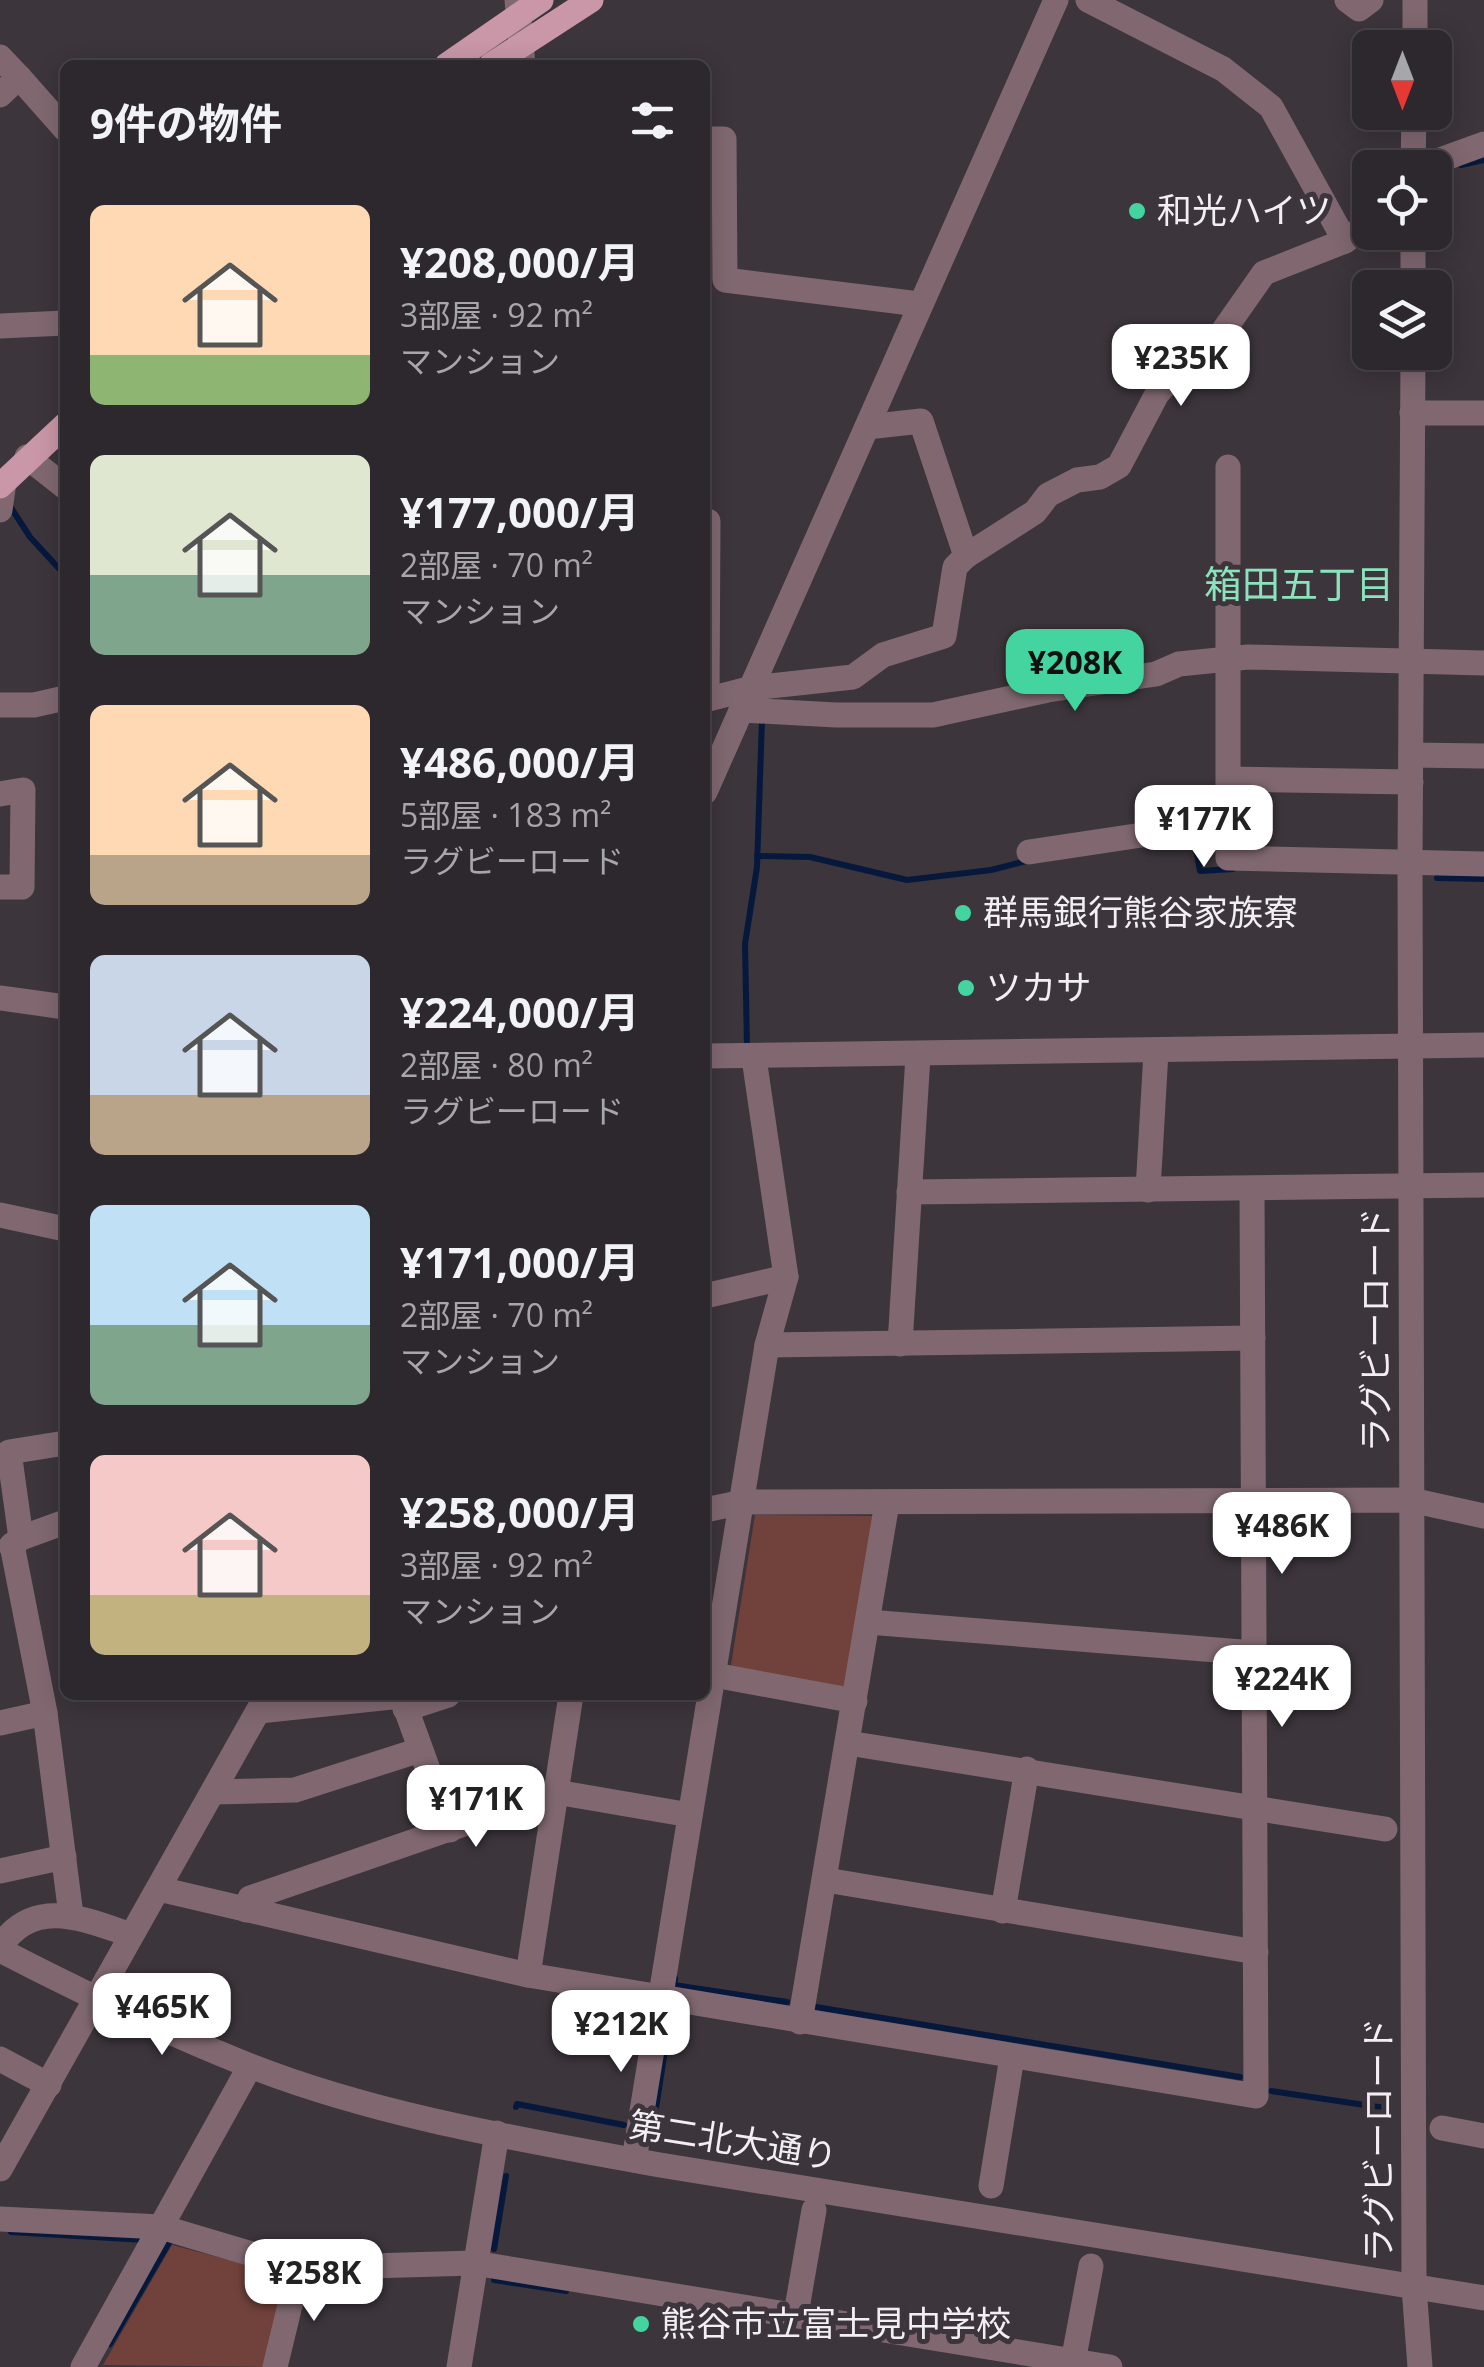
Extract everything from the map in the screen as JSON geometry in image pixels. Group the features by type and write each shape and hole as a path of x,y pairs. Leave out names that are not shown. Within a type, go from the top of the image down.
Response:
{"main road":[{"path":"453,60 518,7 541,0"},
{"path":"522,55 591,0"},
{"path":"2,490 27,457 60,429"}],"street":[{"path":"710,781 1056,0"},
{"path":"1088,0 1222,70 1271,107 1345,241"},
{"path":"1348,0 1359,9 1371,0"},
{"path":"1415,30 1416,0"},
{"path":"518,7 522,55"},
{"path":"0,57 10,86 60,125"},
{"path":"710,139 724,139 725,280 919,304"},
{"path":"1452,157 1477,150"},
{"path":"710,699 748,696 852,677 883,655 944,636 955,567 966,556 1016,534 1048,495 1119,466 1157,394 1175,374 1205,357 1264,273 1352,236"},
{"path":"0,326 60,323"},
{"name":"ラグビーロード","path":"1413,370 1410,1046 1414,2286 1420,2367"},
{"path":"1412,414 1484,413"},
{"path":"867,426 921,421 966,556"},
{"path":"27,457 60,483"},
{"path":"1228,467 1228,858 1484,864"},
{"path":"0,510 2,490"},
{"path":"748,696 836,716 933,714 1048,690 1156,674 1179,664 1230,659 1484,662"},
{"path":"0,706 60,699"},
{"path":"1412,755 1484,756"},
{"path":"1230,780 1412,782"},
{"path":"0,794 23,790 22,887 0,887"},
{"path":"1029,852 1175,830 1229,843"},
{"path":"0,998 60,1006"},
{"path":"710,1056 1484,1046"},
{"path":"1148,1190 1156,1052"},
{"path":"900,1344 918,1056"},
{"path":"710,1698 767,1345 786,1276 754,1058"},
{"path":"909,1192 1484,1185"},
{"path":"159,1888 528,1975 1256,2096 1252,1189"},
{"path":"0,1215 60,1228"},
{"path":"710,1295 786,1276"},
{"path":"767,1345 1252,1338"},
{"path":"60,1444 9,1452 11,1544 45,1713 71,1915"},
{"path":"710,1509 742,1502 1412,1500 1484,1516"},
{"path":"800,2022 887,1502"},
{"path":"11,1544 60,1524"},
{"path":"868,1622 1254,1654"},
{"path":"714,1675 855,1700"},
{"path":"0,2169 263,1703 403,1700 450,1830"},
{"path":"528,1975 571,1700"},
{"path":"634,2160 710,1700"},
{"path":"0,1723 45,1713"},
{"path":"848,1742 1385,1829"},
{"path":"214,1792 296,1790 420,1750"},
{"path":"1004,1911 1027,1769"},
{"path":"246,1910 250,1898 556,1792 690,1815"},
{"path":"0,1872 64,1857"},
{"path":"826,1880 1256,1952"},
{"path":"0,1948 10,1930 28,1919 71,1915 130,1935"},
{"name":"第二北大通り","path":"0,1948 96,1999 250,2066 344,2095 497,2134 634,2160 1484,2298"},
{"path":"991,2186 1012,2057"},
{"path":"0,2058 50,2084"},
{"path":"84,2367 250,2066"},
{"path":"1442,2128 1484,2136"},
{"path":"459,2367 497,2134"},
{"path":"796,2314 814,2210"},
{"path":"0,2218 159,2231 299,2268 474,2263 796,2314 1073,2364 1110,2367"},
{"path":"1073,2364 1091,2266"},
{"path":"275,2367 299,2268"}],"shaded area":[{"path":"755,1515 873,1516 849,1691 730,1671"},
{"path":"172,2245 289,2276 268,2367 103,2365"}],"waterway":[{"path":"1461,165 1484,160"},
{"path":"10,506 30,537 60,570"},
{"path":"747,1046 745,944 757,867 762,719"},
{"path":"1194,838 1200,871 1233,869"},
{"path":"757,856 810,857 907,880 991,870 1030,860"},
{"path":"1437,878 1484,879"},
{"path":"675,1978 674,1985 787,2002"},
{"path":"816,2007 1240,2077"},
{"path":"653,2128 670,2017"},
{"path":"1271,2091 1385,2108"},
{"path":"516,2107 517,2104 624,2125"},
{"path":"494,2249 506,2176"},
{"path":"11,2232 144,2240"},
{"path":"110,2344 170,2241"},
{"path":"494,2280 566,2291"}],"place":[{"name":"和光ハイツ","path":"1137,211"},
{"name":"群馬銀行熊谷家族寮","path":"963,913"},
{"name":"ツカサ","path":"966,988"},
{"name":"熊谷市立富士見中学校","path":"641,2324"}],"district":[{"name":"箱田五丁目","path":"1299,585"}]}
